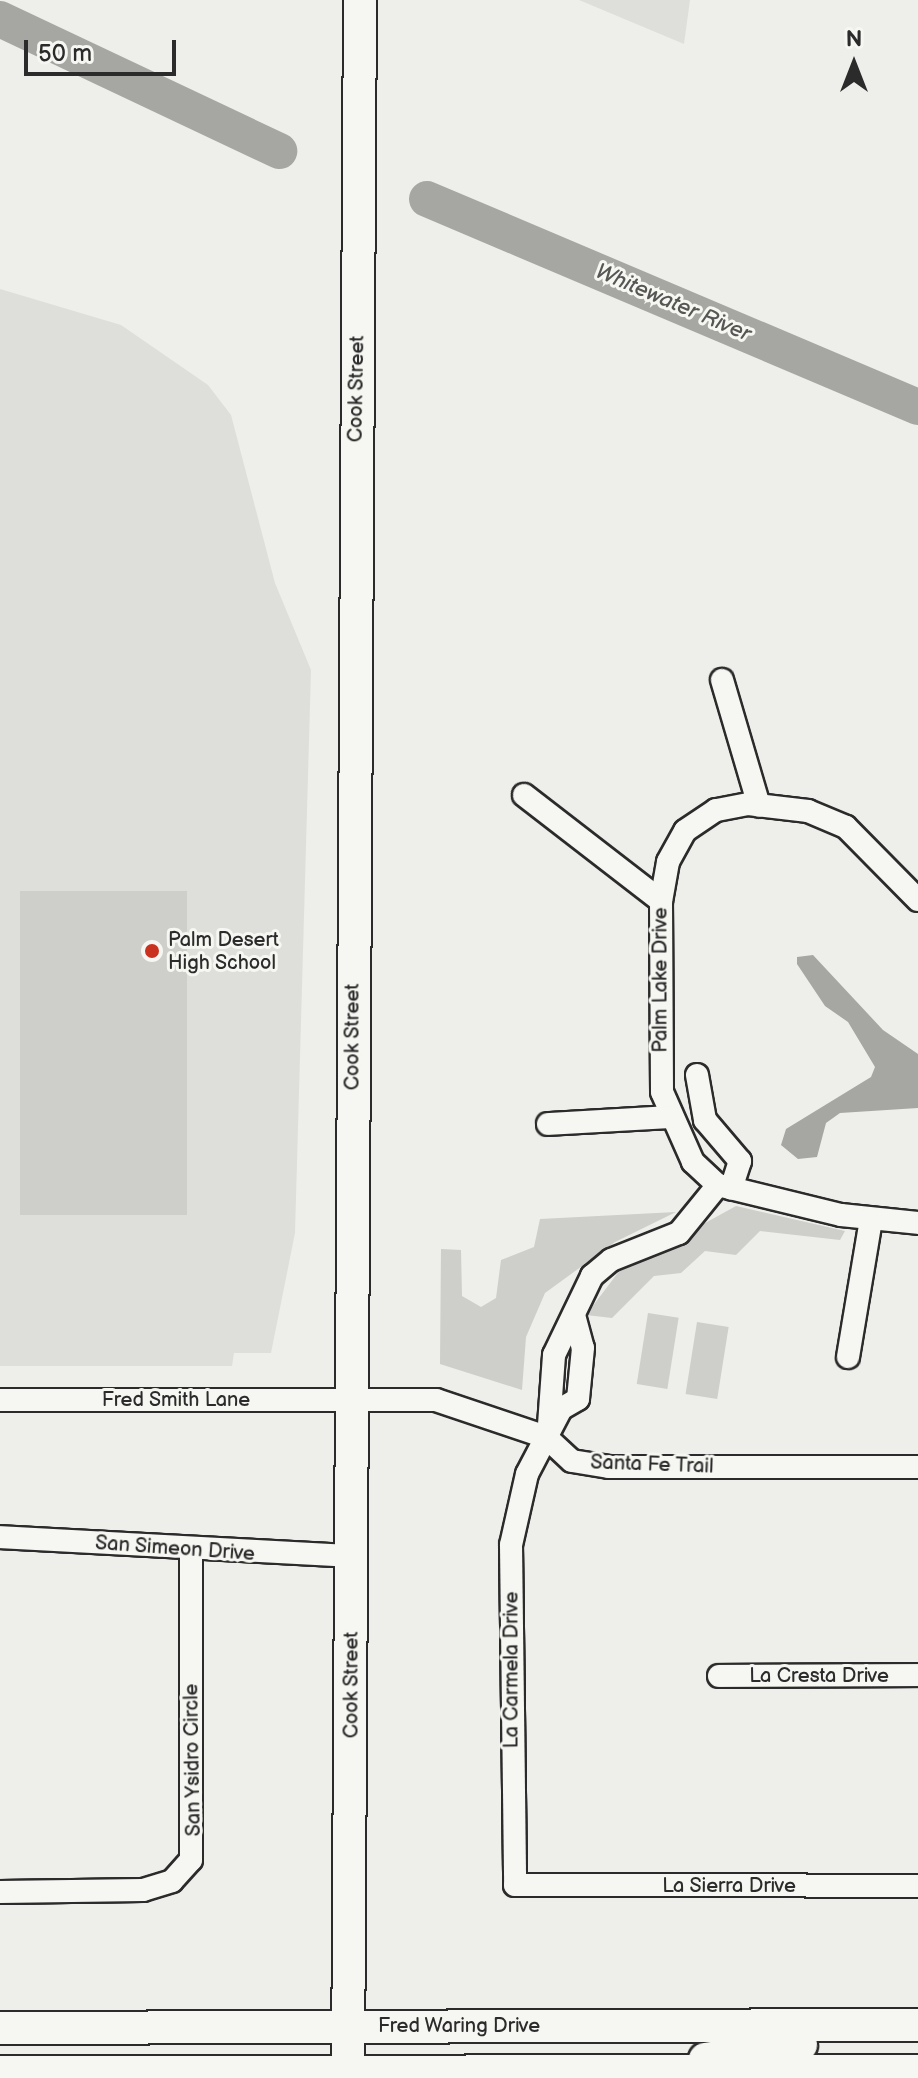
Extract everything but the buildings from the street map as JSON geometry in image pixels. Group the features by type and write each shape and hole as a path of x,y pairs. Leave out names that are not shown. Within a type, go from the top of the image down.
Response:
{"main road":[{"name":"Cook Street","path":"351,2077 354,2027 351,1556 360,0"},
{"name":"Fred Waring Drive","path":"0,2028 918,2025"},
{"path":"643,2073 774,2046 918,2044"},
{"path":"0,2072 351,2077 918,2071"}],"street":[{"path":"722,680 759,806"},
{"path":"524,795 661,901"},
{"name":"Palm Lake Drive","path":"725,1187 693,1162 668,1117 661,901 668,862 685,831 716,810 759,806 808,811 846,827 916,891"},
{"path":"697,1075 705,1120 740,1161 725,1187 871,1219 918,1223"},
{"path":"548,1124 668,1117"},
{"name":"La Carmela Drive","path":"546,1437 555,1406 554,1355 592,1276 611,1260 679,1233 725,1187"},
{"path":"848,1357 871,1219"},
{"name":"La Carmela Drive","path":"539,1887 515,1885 512,1861 511,1545 515,1510 546,1437 561,1409 578,1399 581,1340 574,1315"},
{"name":"Fred Smith Lane","path":"0,1400 353,1399"},
{"name":"Santa Fe Trail","path":"353,1399 436,1400 546,1437 572,1461 609,1467 918,1467"},
{"name":"San Simeon Drive","path":"0,1537 191,1552 351,1556"},
{"name":"San Ysidro Circle","path":"0,1892 143,1890 172,1881 191,1860 191,1552"},
{"name":"La Cresta Drive","path":"719,1676 918,1675"},
{"name":"La Sierra Drive","path":"539,1887 918,1886"}],"shaded area":[{"path":"579,0 690,0 684,44"},
{"name":"Palm Desert High School","path":"0,289 121,325 208,385 231,415 275,583 311,670 295,1233 271,1353 234,1353 232,1366 0,1366"},
{"path":"20,891 187,891 187,1215 20,1215"},
{"path":"813,955 883,1030 918,1054 918,1108 840,1113 826,1123 817,1157 798,1159 781,1145 786,1129 871,1077 875,1067 848,1022 825,1006 797,964 797,957"},
{"path":"736,1206 845,1231 840,1240 760,1231 736,1255 705,1251 681,1273 654,1276 612,1318 586,1315 620,1270"},
{"path":"676,1212 615,1242 545,1293 526,1337 522,1390 440,1364 441,1249 461,1250 462,1296 481,1307 496,1298 501,1260 534,1247 540,1219"},
{"path":"648,1313 679,1318 667,1389 637,1384"},
{"path":"697,1322 729,1327 717,1399 686,1394"}],"waterway":[{"name":"Whitewater River","path":"0,19 279,151"},
{"name":"Whitewater River","path":"427,199 918,407"}],"place":[{"name":"Palm Desert High School","path":"152,951"}]}
